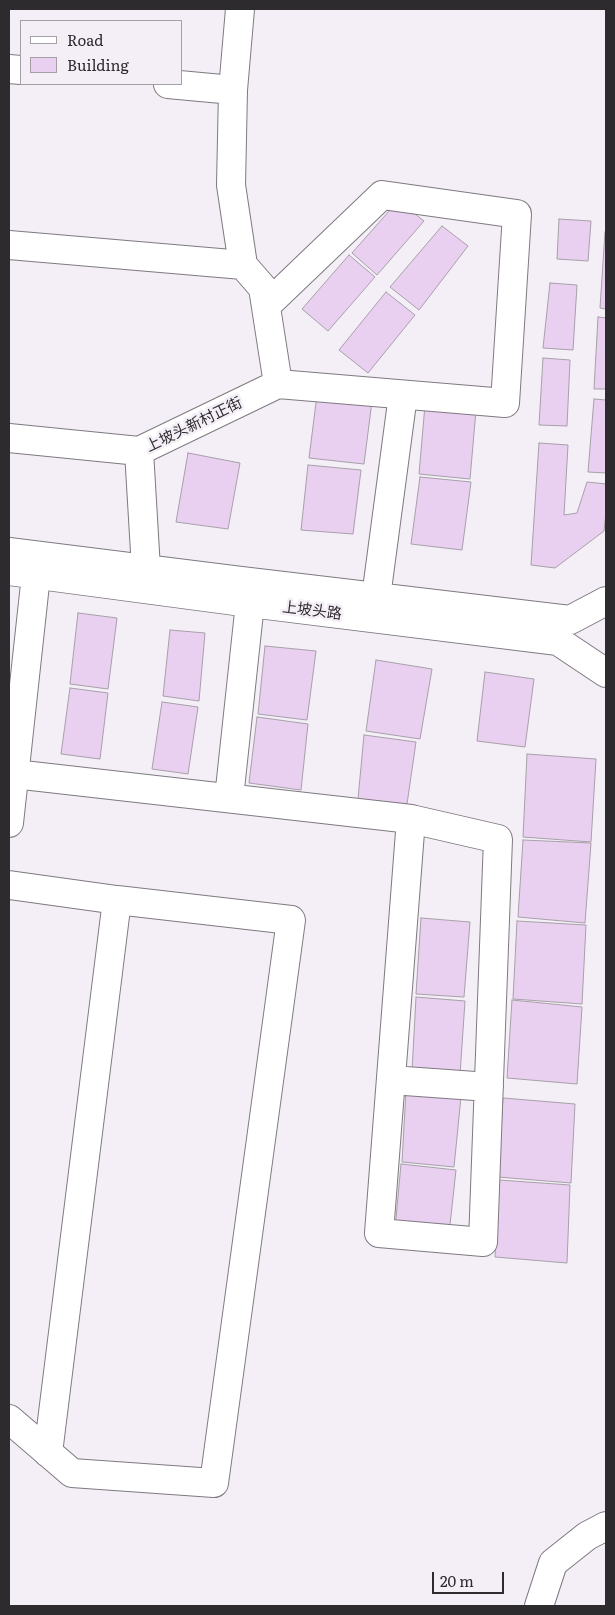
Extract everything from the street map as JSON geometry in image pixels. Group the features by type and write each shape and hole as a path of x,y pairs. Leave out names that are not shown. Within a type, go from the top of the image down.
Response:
{"street":[{"path":"240,9 233,90 231,185 243,265 264,297 278,384 505,403 517,214 382,194 264,297"},
{"path":"179,85 233,90"},
{"path":"9,245 243,265"},
{"name":"上坡头新村正街","path":"9,438 139,451 278,384"},
{"path":"376,597 403,395"},
{"path":"139,451 146,569"},
{"name":"上坡头路","path":"9,552 570,620 606,601"},
{"name":"上坡头路","path":"9,571 558,641 606,673"},
{"path":"9,823 36,575"},
{"path":"229,798 250,603"},
{"path":"14,774 412,819 498,839 483,1242 379,1233 412,819"},
{"path":"9,885 117,900 291,920 214,1483 72,1473 9,1420"},
{"path":"48,1453 117,900"},
{"path":"391,1080 488,1087"},
{"path":"539,1606 553,1563 587,1536 606,1526"}],"building":[{"path":"398,201 424,221 377,275 352,253"},
{"path":"559,219 591,221 588,261 557,259"},
{"path":"442,226 468,246 419,310 390,287"},
{"path":"606,232 606,309 600,308"},
{"path":"349,255 375,277 328,331 302,309"},
{"path":"550,283 577,285 573,350 543,348"},
{"path":"386,292 415,315 368,373 339,350"},
{"path":"598,317 606,318 606,389 594,389"},
{"path":"543,358 570,360 567,426 539,425"},
{"path":"317,395 372,401 364,464 309,458"},
{"path":"594,399 606,400 606,473 588,472"},
{"path":"425,405 476,410 470,479 419,474"},
{"path":"539,443 568,445 564,515 577,513 587,482 606,484 604,531 555,568 531,565"},
{"path":"188,453 240,463 228,529 176,522"},
{"path":"308,465 361,470 353,534 301,530"},
{"path":"420,477 471,482 462,550 411,544"},
{"path":"78,613 117,618 108,689 70,684"},
{"path":"170,630 205,633 199,701 163,696"},
{"path":"265,646 316,651 307,720 258,714"},
{"path":"376,660 432,669 420,739 366,731"},
{"path":"485,672 534,679 525,747 477,741"},
{"path":"70,688 108,693 100,759 61,754"},
{"path":"162,702 198,707 188,774 152,769"},
{"path":"257,717 308,724 301,790 249,783"},
{"path":"364,735 416,742 407,804 358,799"},
{"path":"527,754 596,759 591,842 523,837"},
{"path":"523,840 591,843 585,923 518,917"},
{"path":"421,918 470,922 464,997 416,994"},
{"path":"517,921 586,925 582,1004 513,999"},
{"path":"416,997 465,1001 460,1075 412,1071"},
{"path":"512,1000 582,1007 577,1084 507,1078"},
{"path":"406,1091 461,1097 454,1167 402,1162"},
{"path":"503,1098 575,1104 571,1183 498,1177"},
{"path":"401,1164 456,1170 449,1234 395,1229"},
{"path":"499,1180 570,1185 567,1263 495,1257"}]}
